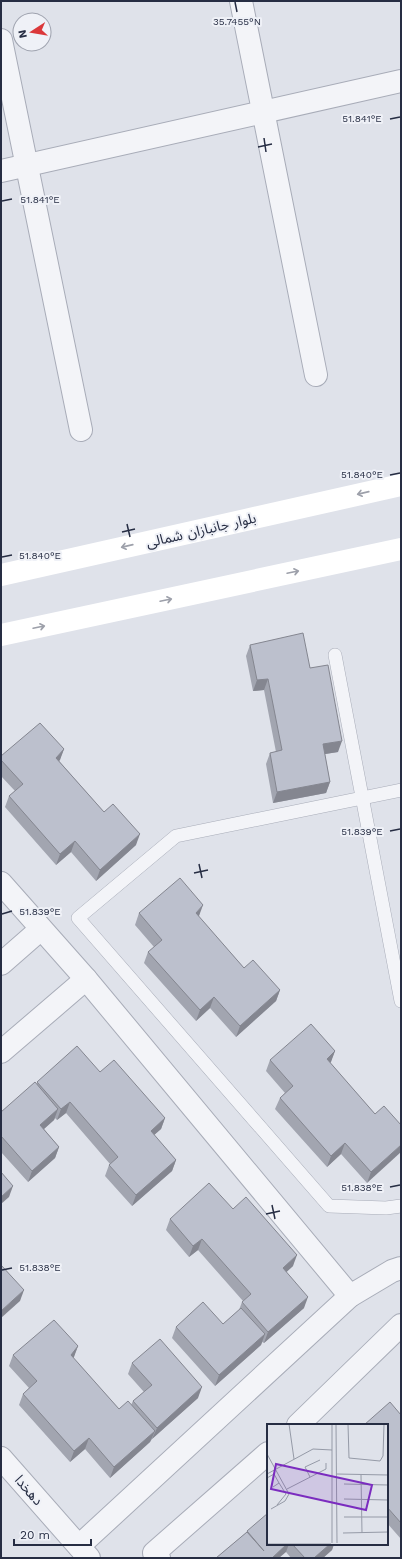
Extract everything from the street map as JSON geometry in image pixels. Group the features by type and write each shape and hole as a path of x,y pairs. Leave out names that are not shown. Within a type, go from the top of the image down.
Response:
{"main road":[{"name":"بلوار جانبازان شمالی","path":"1,575 401,485"},
{"path":"1,635 401,549"}],"street":[{"path":"241,1 316,375"},
{"path":"1,40 81,430"},
{"path":"1,172 401,81"},
{"path":"1,883 86,979 350,1296"},
{"path":"1,964 41,929"},
{"path":"1,1052 86,979"},
{"path":"78,1554 350,1296 392,1271 401,1268"},
{"path":"299,1424 401,1325"},
{"path":"159,1558 154,1553 267,1454"},
{"name":"دهخدا","path":"1,1458 78,1554"}],"lane":[{"path":"335,655 401,1002"},
{"path":"401,790 176,836 78,918 329,1206 386,1208 401,1206"}],"building":[{"path":"303,633 310,668 328,665 342,741 323,744 330,782 277,792 270,753 282,750 268,679 257,680 250,645"},
{"path":"40,723 64,749 56,758 104,812 113,804 140,834 100,870 75,841 60,854 9,796 23,784 1,760 1,756"},
{"path":"180,878 203,905 196,913 244,968 253,960 280,990 240,1026 214,997 200,1010 148,952 162,940 139,913"},
{"path":"311,1024 335,1051 327,1059 375,1114 384,1106 401,1125 401,1145 371,1172 345,1143 331,1156 280,1098 293,1086 270,1060"},
{"path":"77,1046 100,1072 114,1060 165,1118 151,1131 176,1160 136,1195 109,1165 118,1157 70,1102 61,1109 37,1082"},
{"path":"35,1082 58,1109 40,1125 59,1147 32,1171 1,1136 1,1112"},
{"path":"1,1172 13,1186 1,1197"},
{"path":"209,1183 233,1209 246,1197 297,1255 283,1268 308,1297 268,1332 242,1302 251,1294 202,1239 193,1246 170,1219"},
{"path":"1,1265 24,1290 1,1311"},
{"path":"203,1302 223,1324 241,1308 265,1334 219,1375 176,1327"},
{"path":"54,1320 78,1346 71,1355 119,1409 128,1401 155,1431 114,1467 89,1438 74,1451 23,1394 37,1381 13,1355"},
{"path":"160,1339 202,1387 157,1428 133,1401 152,1385 132,1363"},
{"path":"390,1402 401,1415 401,1523 388,1508 388,1424 365,1424"},
{"path":"267,1514 267,1545 286,1545 272,1558 216,1558 247,1532 264,1551 247,1531"},
{"path":"293,1545 329,1545 314,1558 305,1558"}]}
